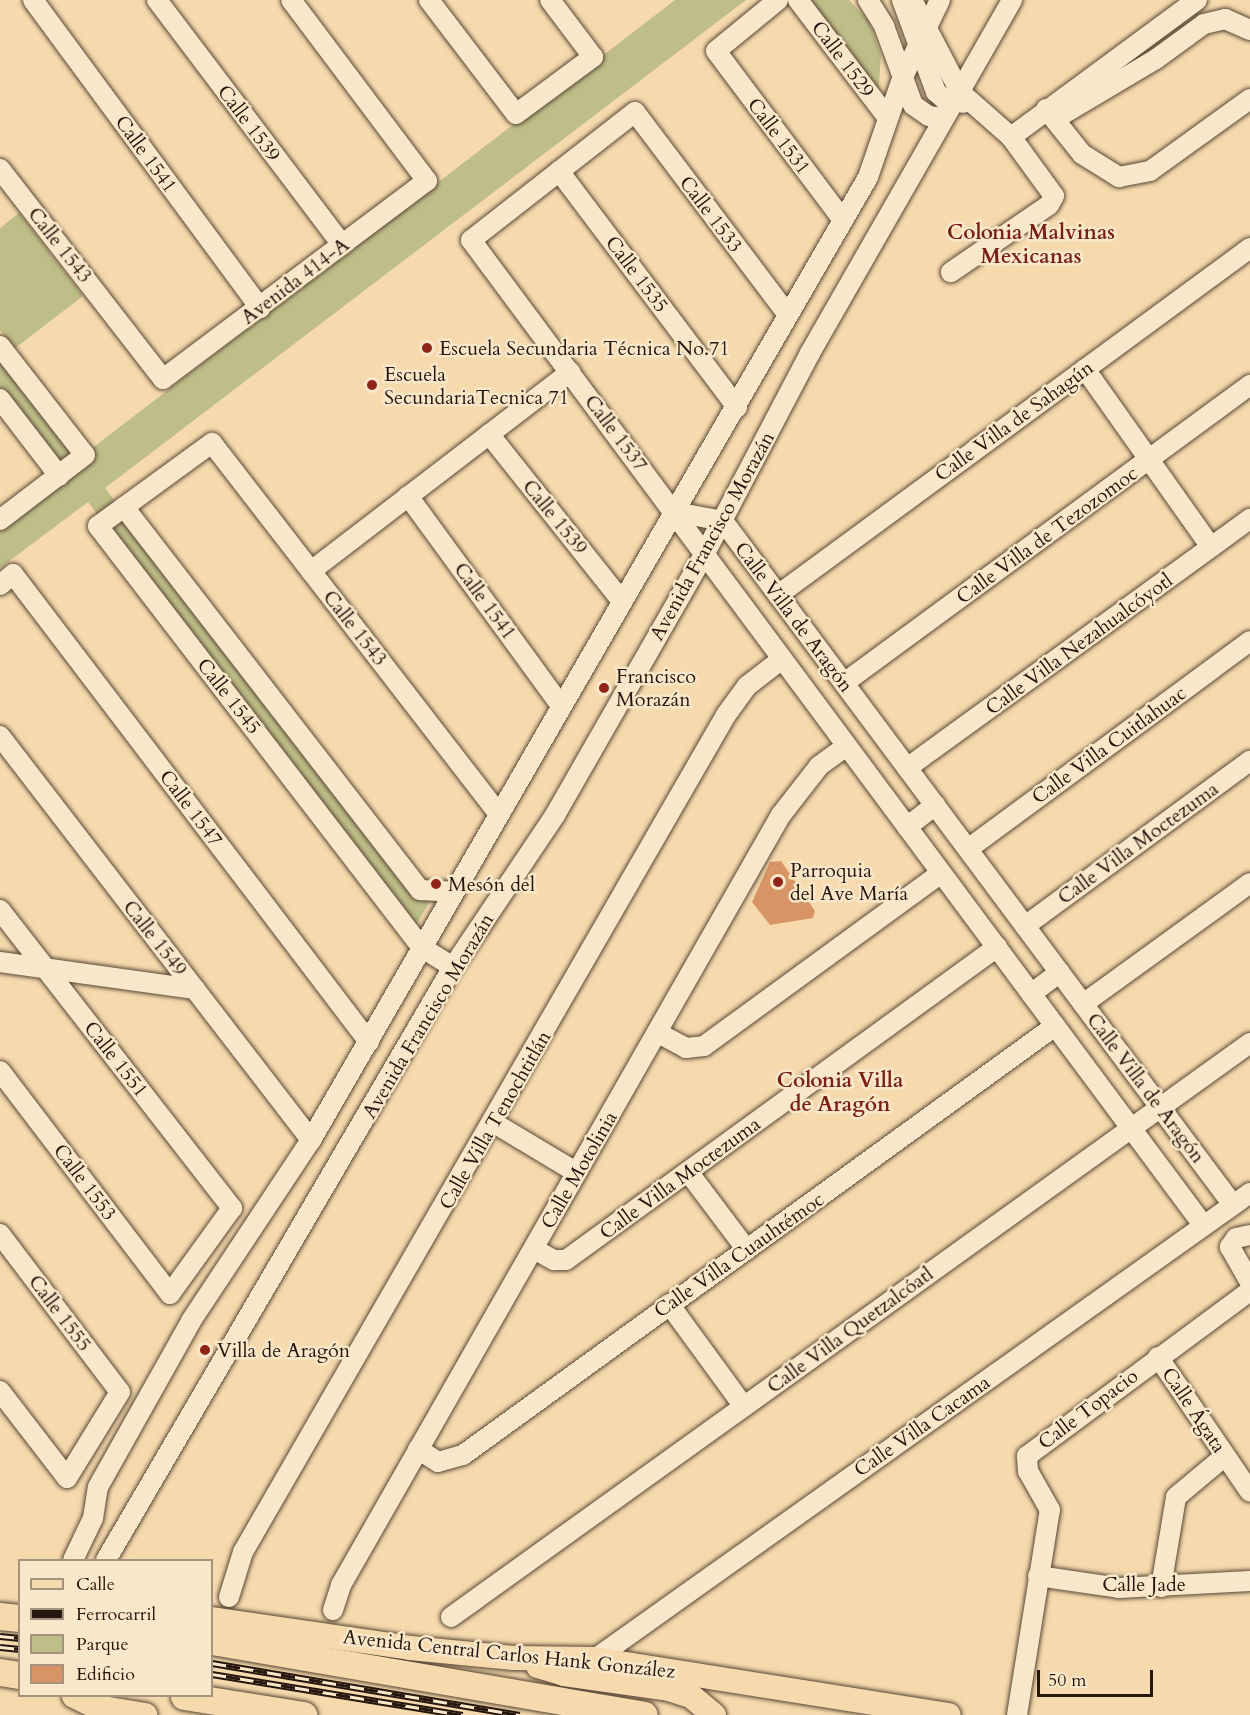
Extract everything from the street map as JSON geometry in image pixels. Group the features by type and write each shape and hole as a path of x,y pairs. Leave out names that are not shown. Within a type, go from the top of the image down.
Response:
{"highway":[{"path":"0,1617 18,1618"},
{"name":"Avenida Central Carlos Hank González","path":"213,1641 644,1715"},
{"path":"0,1672 18,1675"},
{"path":"196,1697 303,1715"}],"main road":[{"name":"Avenida Central Carlos Hank González","path":"213,1619 410,1648 514,1658 595,1659 949,1715"},
{"path":"514,1658 564,1674 669,1689 691,1696 714,1715"},
{"path":"78,1697 97,1707 145,1715"}],"street":[{"name":"Calle 1541","path":"33,0 260,308"},
{"name":"Calle 1539","path":"157,0 342,245"},
{"name":"Avenida 414-A","path":"163,379 427,182 291,0"},
{"path":"429,0 516,114 593,57 550,0"},
{"name":"Calle 1531","path":"778,0 716,51 843,220"},
{"name":"Calle 1529","path":"798,0 888,118"},
{"path":"868,0 884,26 902,79 920,112 958,104"},
{"path":"903,0 916,45 936,92 1011,137 1053,190 1053,201 951,272"},
{"path":"912,0 926,25 958,104"},
{"name":"Avenida Francisco Morazán","path":"73,1559 93,1518 98,1487 191,1321 311,1140 369,1042 498,813 868,177 902,79 916,45 940,0"},
{"name":"Avenida Francisco Morazán","path":"107,1559 453,967 555,815 723,521 810,352 958,104 1012,0"},
{"path":"1050,114 1197,0"},
{"path":"1011,137 1156,59 1204,24 1225,19 1250,30"},
{"path":"1050,114 1082,154 1119,177 1135,176 1150,171 1250,99"},
{"name":"Calle 1533","path":"559,171 635,112 788,315"},
{"name":"Calle 1543","path":"0,169 163,379"},
{"name":"Calle 1537","path":"559,171 471,240 675,512"},
{"name":"Calle 1535","path":"559,171 736,406"},
{"name":"Calle Villa de Sahagún","path":"778,595 1250,248"},
{"path":"0,346 85,455 0,520"},
{"path":"1085,369 1211,547"},
{"path":"311,571 570,372"},
{"name":"Calle Villa de Tezozomoc","path":"844,683 1250,386"},
{"path":"0,399 59,476"},
{"name":"Calle 1539","path":"489,434 621,600"},
{"name":"Calle 1543","path":"124,507 212,443 498,813"},
{"name":"Calle 1541","path":"408,496 561,706"},
{"name":"Calle 1545","path":"453,967 422,948 98,526 124,507 420,890 454,892"},
{"name":"Calle Villa de Aragón","path":"675,512 723,521 1233,1205"},
{"name":"Calle Villa de Aragón","path":"675,512 704,555 1203,1225"},
{"name":"Calle Villa Nezahualcóyotl","path":"907,768 1250,519"},
{"name":"Calle 1547","path":"7,579 369,1042"},
{"name":"Calle Villa Cuitlahuac","path":"968,849 1250,641"},
{"name":"Calle Villa Tenochtitlán","path":"229,1597 243,1552 494,1123 726,715 747,686 782,658"},
{"name":"Calle 1549","path":"0,736 311,1140"},
{"name":"Calle Motolinia","path":"333,1610 341,1585 576,1173 660,1034 799,786 847,746"},
{"name":"Calle Villa Moctezuma","path":"1025,926 1250,761"},
{"path":"907,827 935,806"},
{"path":"360,867 384,843"},
{"path":"660,1034 686,1048 704,1046 941,873"},
{"path":"1083,1004 1250,883"},
{"name":"Calle 1551","path":"0,910 232,1208 170,1294"},
{"name":"Calle Villa Moctezuma","path":"534,1249 554,1260 566,1260 689,1173 997,947"},
{"path":"0,962 195,989"},
{"path":"1031,994 1060,972"},
{"name":"Calle Villa Cuauhtémoc","path":"418,1449 438,1461 455,1460 1055,1026"},
{"name":"Calle Villa Quetzalcóatl","path":"451,1617 1250,1043"},
{"name":"Calle 1553","path":"0,1071 170,1294"},
{"path":"494,1123 576,1173"},
{"path":"689,1173 747,1250"},
{"name":"Calle Villa Cacama","path":"595,1659 1250,1193"},
{"name":"Calle 1555","path":"0,1234 120,1392 67,1478 0,1391"},
{"path":"1250,1235 1236,1238 1230,1247 1250,1282"},
{"name":"Calle Topacio","path":"1017,1715 1050,1510 1028,1471 1027,1456 1250,1291"},
{"path":"669,1304 744,1407"},
{"name":"Calle Ágata","path":"1158,1357 1250,1492"},
{"path":"1161,1587 1177,1495 1225,1456"},
{"path":"93,1518 118,1538"},
{"name":"Calle Jade","path":"1038,1576 1119,1588 1250,1581"}],"green space":[{"path":"675,0 746,0 105,488 415,893 431,899 414,929 88,502 0,568 0,520 63,471 0,388 0,351 82,456"},
{"path":"803,0 849,0 869,21 881,56 878,98"},
{"path":"19,213 83,296 14,349 0,330 0,228"}],"building":[{"name":"Parroquia del Ave María","path":"781,861 815,911 813,918 770,925 752,902 770,862"}],"railway":[{"path":"0,1636 18,1638"},
{"path":"0,1647 18,1649"},
{"path":"213,1663 520,1715"},
{"path":"213,1674 463,1715"}],"place":[{"name":"Escuela Secundaria Técnica No.71","path":"427,348"},
{"name":"Escuela SecundariaTecnica 71","path":"372,385"},
{"name":"Francisco Morazán","path":"604,688"},
{"name":"Parroquia del Ave María","path":"778,882"},
{"name":"Mesón del","path":"436,884"},
{"name":"Villa de Aragón","path":"205,1350"}],"district":[{"name":"Colonia Malvinas Mexicanas","path":"1031,245"},
{"name":"Colonia Villa de Aragón","path":"840,1093"}]}
